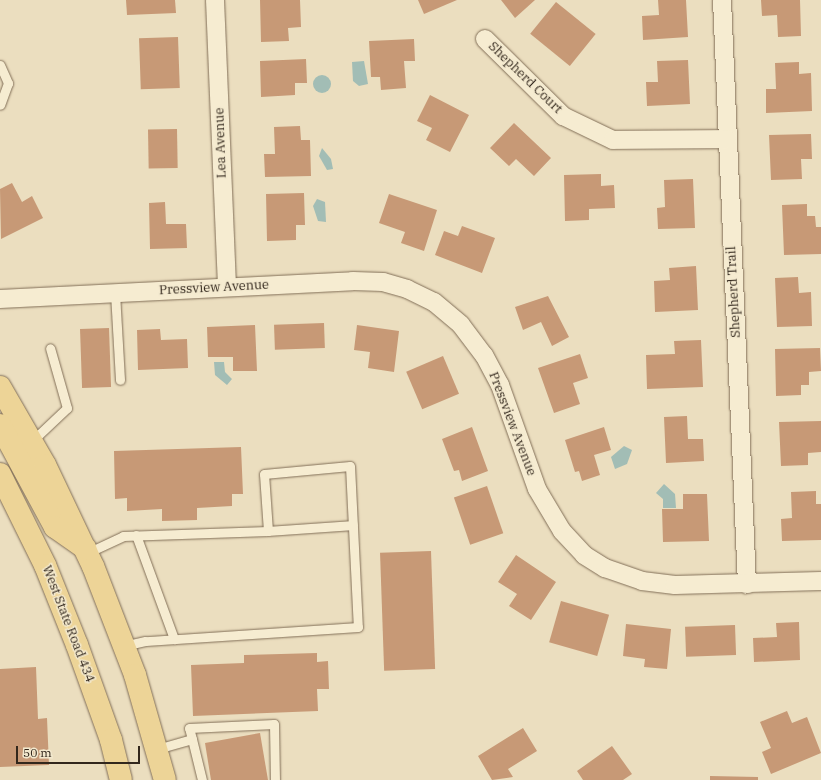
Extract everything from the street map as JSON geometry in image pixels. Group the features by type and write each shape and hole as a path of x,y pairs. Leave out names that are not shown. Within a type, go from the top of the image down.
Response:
{"main road":[{"path":"0,387 32,441 86,551 124,646 165,780"},
{"path":"0,425 55,527 86,551"},
{"name":"West State Road 434","path":"0,474 45,564 77,644 111,740 121,780"}],"street":[{"name":"Lea Avenue","path":"215,0 227,287"},
{"name":"Shepherd Trail","path":"722,0 747,584"},
{"name":"Shepherd Court","path":"485,39 564,116 596,133 613,140 639,142 727,139"},
{"name":"Pressview Avenue","path":"0,299 227,287 383,282 434,302 462,325 484,355 500,385 537,489 562,531 584,555 605,568 642,581 676,586 821,581"}],"lane":[{"path":"0,65 8,83 0,105"},
{"path":"115,293 120,380"},
{"path":"32,441 67,408 50,348"},
{"path":"124,646 174,639 358,626 350,466 264,474 268,531"},
{"path":"86,551 106,542 136,535 268,531 353,525"},
{"path":"136,535 174,639"},
{"path":"202,780 189,728 274,724 275,780"},
{"path":"157,750 192,739"}],"water":[{"path":"364,61 368,84 359,86 353,81 352,62"},
{"path":"322,75 328,78 331,84 328,90 322,93 316,90 313,84 316,78"},
{"path":"322,148 331,159 333,169 327,170 319,156"},
{"path":"317,199 325,202 326,222 318,221 313,206"},
{"path":"214,362 224,362 225,372 232,379 227,385 215,375"},
{"path":"624,446 632,450 627,464 615,469 611,457"},
{"path":"664,484 675,494 676,508 663,508 663,499 656,493"}],"building":[{"path":"126,0 175,0 176,13 127,15"},
{"path":"260,0 300,0 301,27 288,28 289,41 261,42"},
{"path":"418,0 457,0 424,14"},
{"path":"501,0 535,0 515,18"},
{"path":"658,0 686,0 688,37 643,40 642,16 659,15"},
{"path":"761,0 800,0 801,36 778,37 777,15 762,16"},
{"path":"556,2 596,34 570,66 530,34"},
{"path":"178,37 180,88 141,89 139,38"},
{"path":"414,39 415,61 404,61 406,88 381,90 380,77 371,77 369,41"},
{"path":"306,59 307,83 295,83 295,95 261,97 260,61"},
{"path":"688,60 690,104 647,106 646,82 658,82 657,61"},
{"path":"799,62 799,74 811,73 812,111 766,113 766,89 776,89 775,63"},
{"path":"430,95 469,115 450,152 426,140 432,128 417,121"},
{"path":"514,123 551,158 534,176 516,159 509,166 490,148"},
{"path":"300,126 301,140 310,140 311,176 265,177 264,154 275,154 274,127"},
{"path":"177,129 178,168 149,169 148,130"},
{"path":"811,134 812,159 801,159 802,179 771,180 769,135"},
{"path":"601,174 601,186 614,185 615,208 589,209 589,220 565,221 564,175"},
{"path":"693,179 695,228 658,229 657,208 665,207 664,180"},
{"path":"12,183 22,202 32,196 43,218 1,239 0,189"},
{"path":"304,193 305,225 296,225 296,240 267,241 266,194"},
{"path":"389,194 437,210 424,251 401,243 405,232 379,223"},
{"path":"165,202 166,224 186,224 187,248 150,249 149,203"},
{"path":"807,204 807,216 815,216 816,227 821,227 821,254 784,255 782,205"},
{"path":"462,226 495,238 482,273 435,255 444,231 458,236"},
{"path":"696,266 698,310 655,312 654,281 670,280 669,268"},
{"path":"798,277 799,293 811,292 812,326 777,327 775,278"},
{"path":"548,296 569,337 552,346 541,322 523,330 515,307"},
{"path":"324,323 325,348 275,350 274,325"},
{"path":"255,325 257,371 233,371 233,357 208,357 207,327"},
{"path":"357,325 399,331 394,372 368,368 370,352 354,350"},
{"path":"109,328 111,387 82,388 80,329"},
{"path":"160,329 161,340 187,339 188,368 138,370 137,330"},
{"path":"701,340 703,387 647,389 646,355 675,354 674,341"},
{"path":"820,348 821,371 809,372 809,385 801,385 801,395 776,396 775,349"},
{"path":"580,354 588,378 573,383 580,404 554,413 538,368"},
{"path":"443,356 459,394 422,409 406,372"},
{"path":"687,416 688,439 703,439 704,461 666,463 664,417"},
{"path":"821,421 821,452 808,453 808,465 781,466 779,422"},
{"path":"472,427 488,471 462,481 459,470 454,471 442,439"},
{"path":"604,427 611,450 594,455 600,475 582,481 579,471 575,472 565,440"},
{"path":"241,447 243,494 232,494 232,506 197,508 197,520 162,521 162,509 127,511 127,498 115,499 114,451"},
{"path":"487,486 503,533 470,545 454,497"},
{"path":"816,491 816,504 821,504 821,540 782,541 781,519 792,518 791,492"},
{"path":"683,494 707,494 709,541 663,542 662,509 683,509"},
{"path":"431,551 435,669 384,671 380,553"},
{"path":"516,555 556,582 531,620 509,606 517,594 498,582"},
{"path":"561,601 609,615 597,656 549,642"},
{"path":"799,622 800,660 754,662 753,638 777,637 776,623"},
{"path":"626,624 671,629 667,669 644,667 645,659 623,656"},
{"path":"735,625 736,655 686,657 685,627"},
{"path":"317,653 317,662 328,661 329,689 317,689 318,711 193,716 191,665 244,663 244,655"},
{"path":"36,667 38,719 47,718 49,765 0,767 0,669"},
{"path":"787,711 792,723 807,717 821,753 771,774 762,752 771,748 760,722"},
{"path":"523,728 537,751 508,769 513,777 492,780 478,756"},
{"path":"260,733 268,780 211,780 205,743"},
{"path":"612,746 632,774 623,780 583,780 577,771"},
{"path":"710,776 758,777 758,780 710,780"}]}
